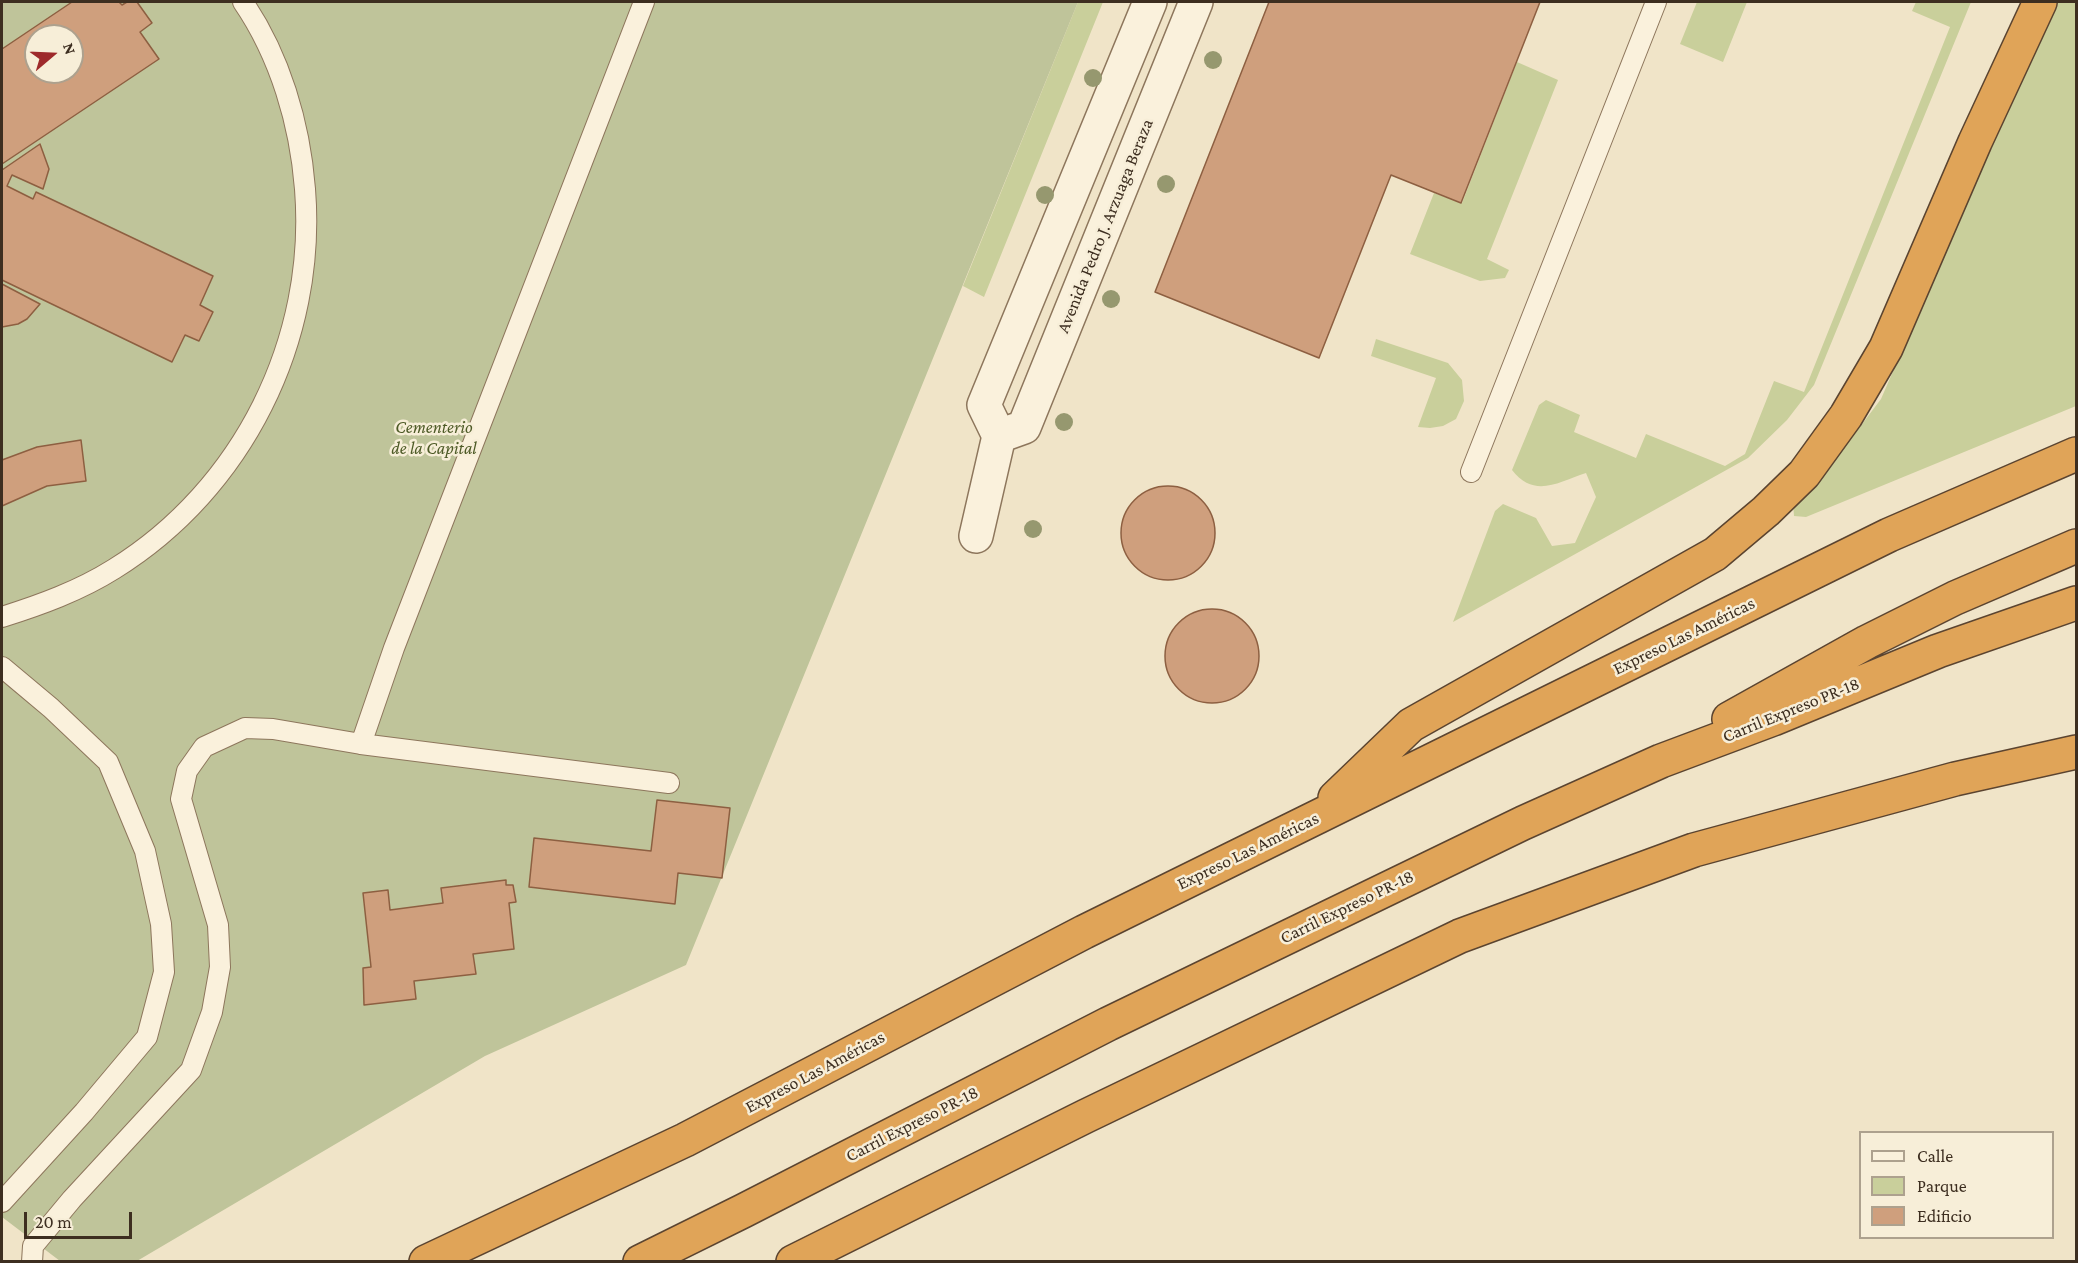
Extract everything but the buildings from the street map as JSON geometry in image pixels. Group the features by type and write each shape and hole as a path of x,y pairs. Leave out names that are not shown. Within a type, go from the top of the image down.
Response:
{"highway":[{"path":"1312,820 1411,725 1715,554 1766,511 1804,474 1846,416 1887,348 1975,142 2040,2"},
{"name":"Expreso Las Américas","path":"426,1262 685,1140 1084,932 1888,535 2076,454"},
{"path":"1661,761 1750,706 1867,642 1955,598 2076,546"},
{"name":"Carril Expreso PR-18","path":"640,1262 1118,1019 1513,828 1661,761 1773,719 1938,651 2076,603"},
{"path":"793,1262 1086,1116 1460,936 1694,850 1955,779 2076,752"}],"street":[{"path":"976,536 999,436 984,405 1150,2"},
{"name":"Avenida Pedro J. Arzuaga Beraza","path":"999,436 1024,427 1196,2"}],"lane":[{"path":"2,617 75,590 113,570 148,546 210,486 236,453 258,416 276,378 290,337 300,296 306,232 303,168 295,125 283,84 267,45 243,2"},
{"path":"362,744 398,637 644,2"},
{"path":"1471,472 1656,2"},
{"path":"2,667 51,708 108,762 145,850 161,924 164,972 147,1037 84,1112 2,1202"},
{"path":"32,1262 33,1246 72,1199 191,1070 212,1012 220,968 218,925 181,799 187,771 204,747 245,728 273,729 362,744 669,783"}],"green space":[{"name":"Cementerio de la Capital","path":"2,2 1078,2 686,965 485,1056 137,1261 60,1261 2,1217"},
{"path":"1078,2 1103,2 984,297 963,286"},
{"path":"1697,2 1747,2 1723,62 1680,44"},
{"path":"1916,2 1971,2 1814,385 1787,420 1748,458 1453,622 1495,511 1503,504 1536,518 1552,546 1575,543 1596,497 1586,473 1556,484 1538,486 1529,484 1512,470 1539,405 1546,400 1580,415 1574,432 1636,458 1646,434 1725,466 1745,454 1774,381 1804,392 1950,27 1912,11"},
{"path":"2053,2 2076,2 2076,406 1806,517 1794,516 1793,503 1819,481 1881,399"},
{"path":"1517,62 1558,80 1487,259 1509,270 1505,278 1480,281 1410,254 1434,193 1462,203"},
{"path":"1376,339 1448,363 1462,380 1464,401 1456,419 1443,426 1418,427 1436,378 1371,356"}]}
